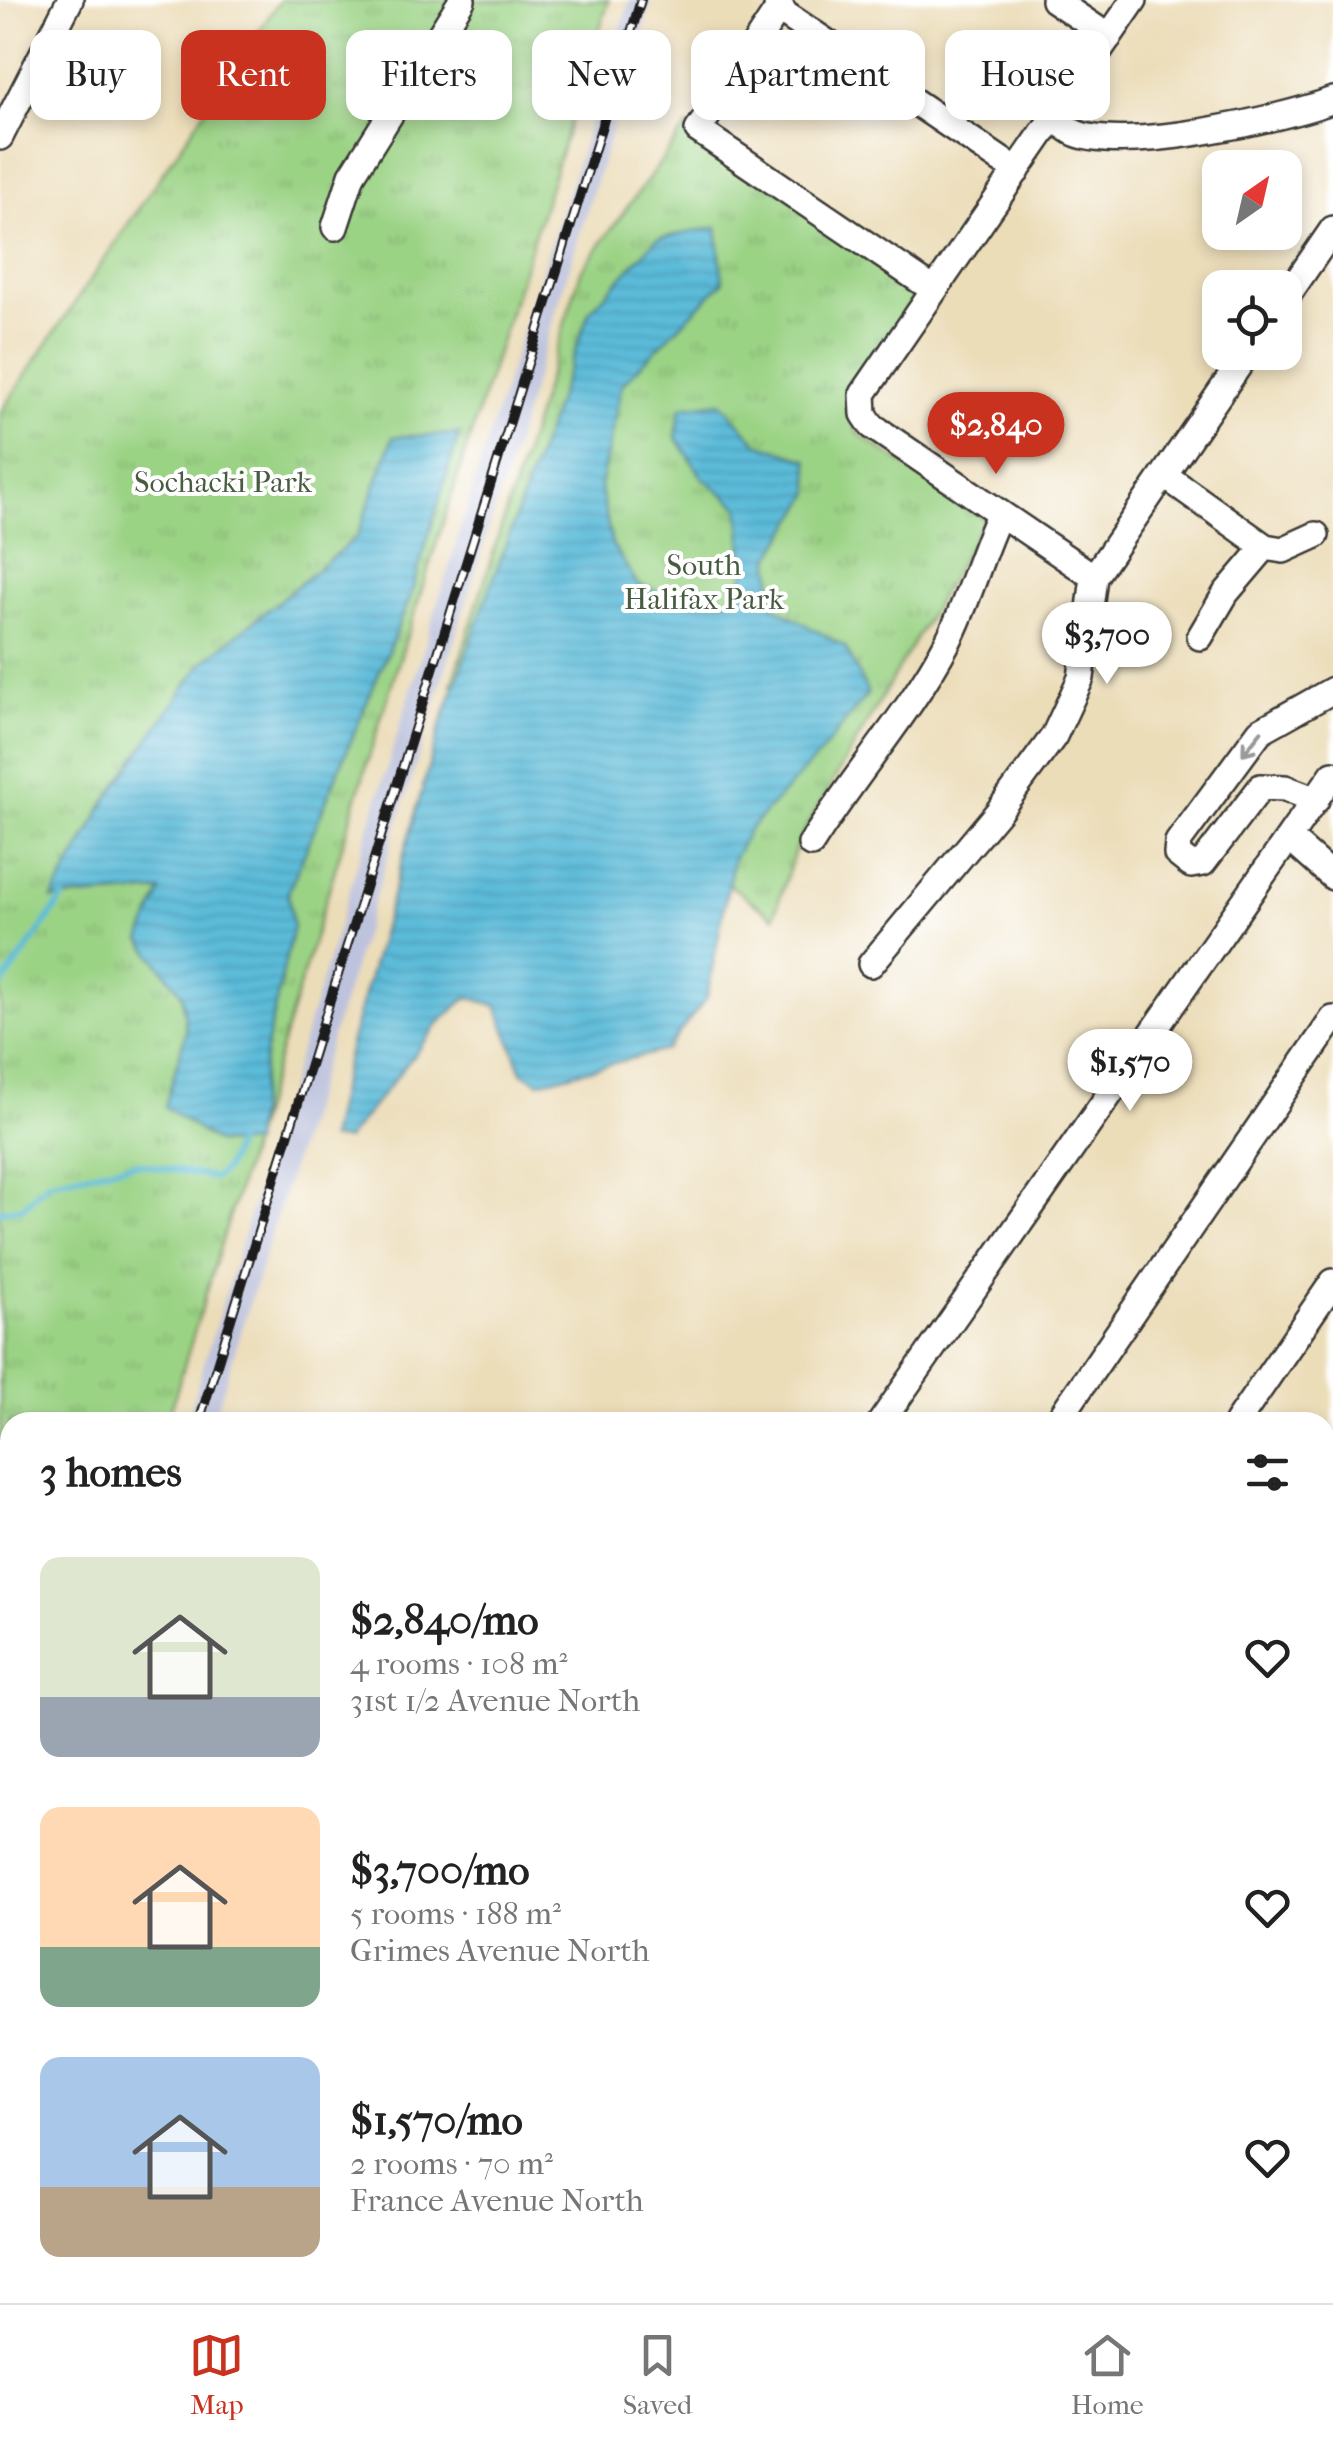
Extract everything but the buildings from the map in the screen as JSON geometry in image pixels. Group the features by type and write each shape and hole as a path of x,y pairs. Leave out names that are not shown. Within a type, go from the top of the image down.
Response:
{"street":[{"path":"0,137 70,0"},
{"path":"335,227 352,175 462,0"},
{"path":"1054,0 1099,30"},
{"path":"1110,36 1134,0"},
{"path":"934,290 698,130 777,3 1017,170"},
{"path":"1057,120 1074,133 1108,139 1244,125 1333,100"},
{"path":"1053,120 863,394 864,414 872,426 1094,577"},
{"path":"1302,274 1333,229"},
{"path":"871,964 998,812 1070,708 1081,678 1094,577 1236,370"},
{"path":"1164,475 1265,547 1283,550 1316,535"},
{"path":"811,844 859,770 915,696 947,642 1000,513"},
{"path":"1200,636 1215,608 1265,547"},
{"path":"1316,800 1284,788 1261,787 1204,862 1191,865 1177,854 1178,842 1260,731 1333,690"},
{"path":"888,1412 1333,774"},
{"path":"1290,839 1333,876"},
{"path":"1064,1412 1333,1019"},
{"path":"1243,1412 1333,1282"}],"shaded area":[{"path":"630,0 652,0 643,30 620,30"},
{"path":"591,120 615,120 216,1412 189,1412 497,410"}],"green space":[{"name":"Sochacki Park","path":"280,0 609,0 599,30 532,30 532,120 571,120 381,718 170,1412 0,1412 0,413 199,120 326,120 326,30 260,30"},
{"name":"South Halifax Park","path":"687,126 921,289 849,389 847,408 857,433 985,519 797,844 774,917 452,685 581,271"}],"water":[{"path":"717,227 723,282 622,384 600,487 612,544 638,585 691,603 737,599 745,572 739,507 702,477 676,437 681,407 721,402 757,443 808,460 811,493 771,558 773,606 845,647 868,693 820,754 749,830 733,860 707,997 666,1050 539,1082 522,1072 497,1006 468,997 441,1021 346,1140 329,1139 350,1044 439,730 589,312 657,239"},
{"path":"459,434 410,598 288,893 293,927 265,1052 253,1144 217,1143 165,1107 186,1032 182,994 141,940 161,891 52,899 106,801 201,664 357,537 393,437"}],"waterway":[{"path":"0,988 63,898"},
{"path":"0,1211 23,1207 48,1182 137,1163 215,1178 225,1169 236,1143"}],"railway":[{"path":"202,1412 641,0"}]}
